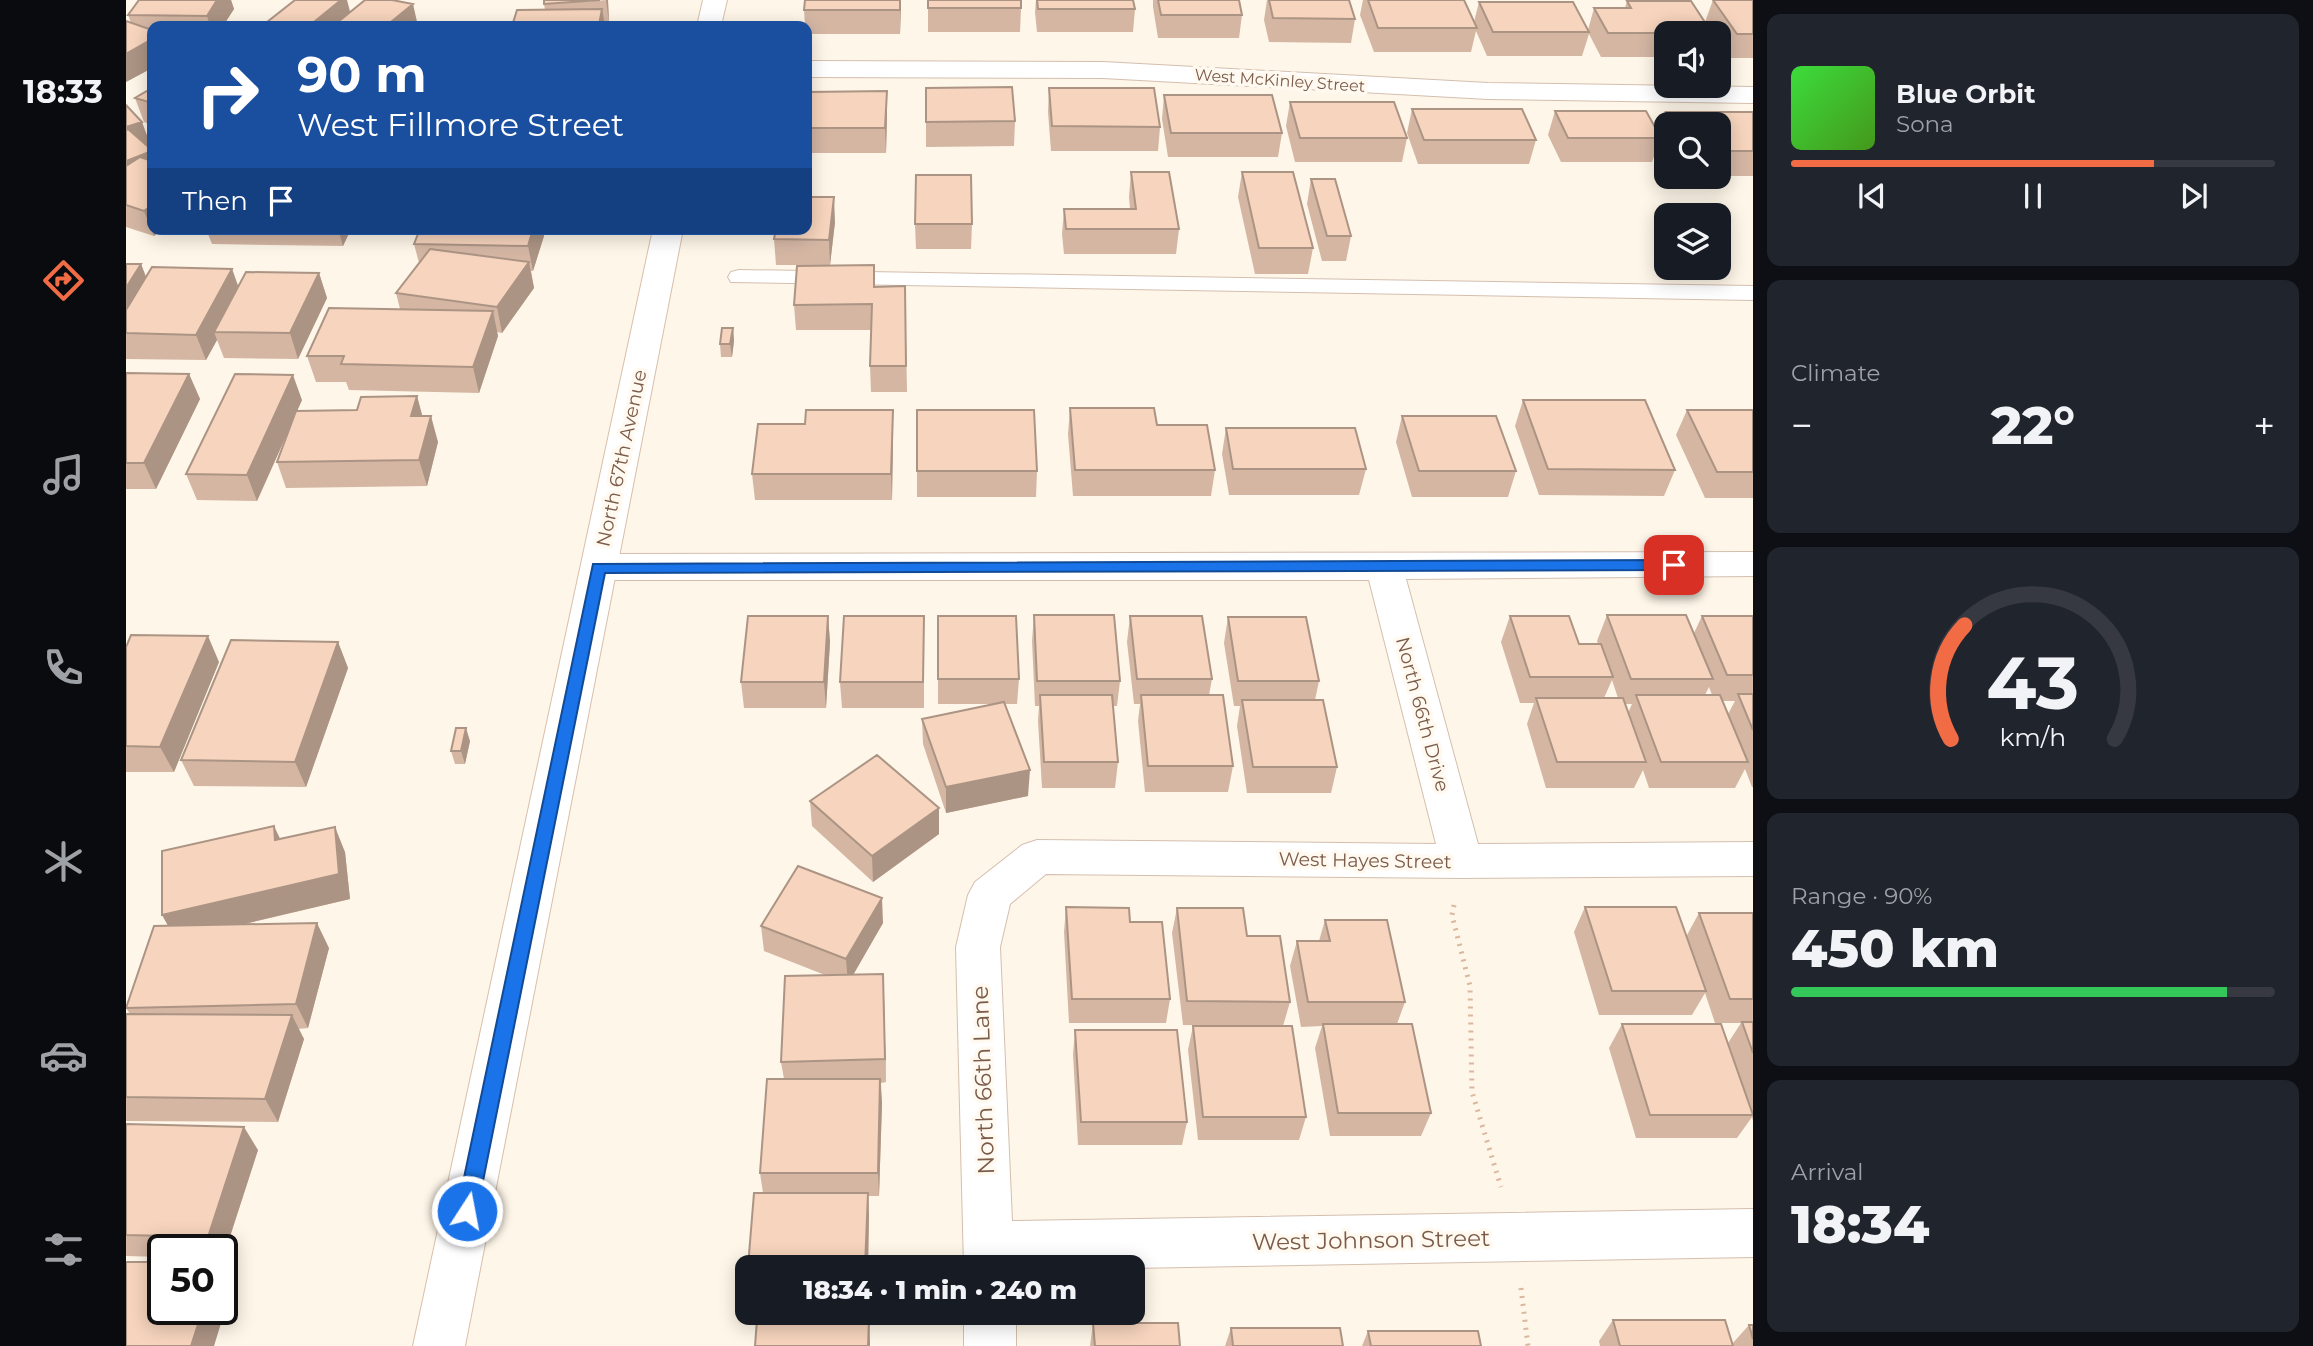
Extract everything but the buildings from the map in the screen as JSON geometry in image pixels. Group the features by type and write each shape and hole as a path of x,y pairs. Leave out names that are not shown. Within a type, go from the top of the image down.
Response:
{"street":[{"path":"710,21 715,0"},
{"name":"West McKinley Street","path":"812,69 1103,71 1488,91 1753,95"},
{"name":"North 67th Avenue","path":"439,1346 667,235"},
{"path":"599,567 1753,564"},
{"name":"North 66th Drive","path":"1384,567 1462,861"},
{"name":"West Hayes Street","path":"990,895 1037,857 1462,861 1753,859"},
{"name":"North 66th Lane","path":"989,1255 978,947 990,895"},
{"name":"West Johnson Street","path":"1045,1255 1517,1238 1753,1233"},
{"path":"990,1325 990,1346"}],"lane":[{"path":"739,277 1753,293"}],"path":[{"path":"1462,861 1452,915 1470,986 1472,1092 1517,1238 1528,1346"}],"route":[{"path":"467,1211 599,567 1674,565"}]}
